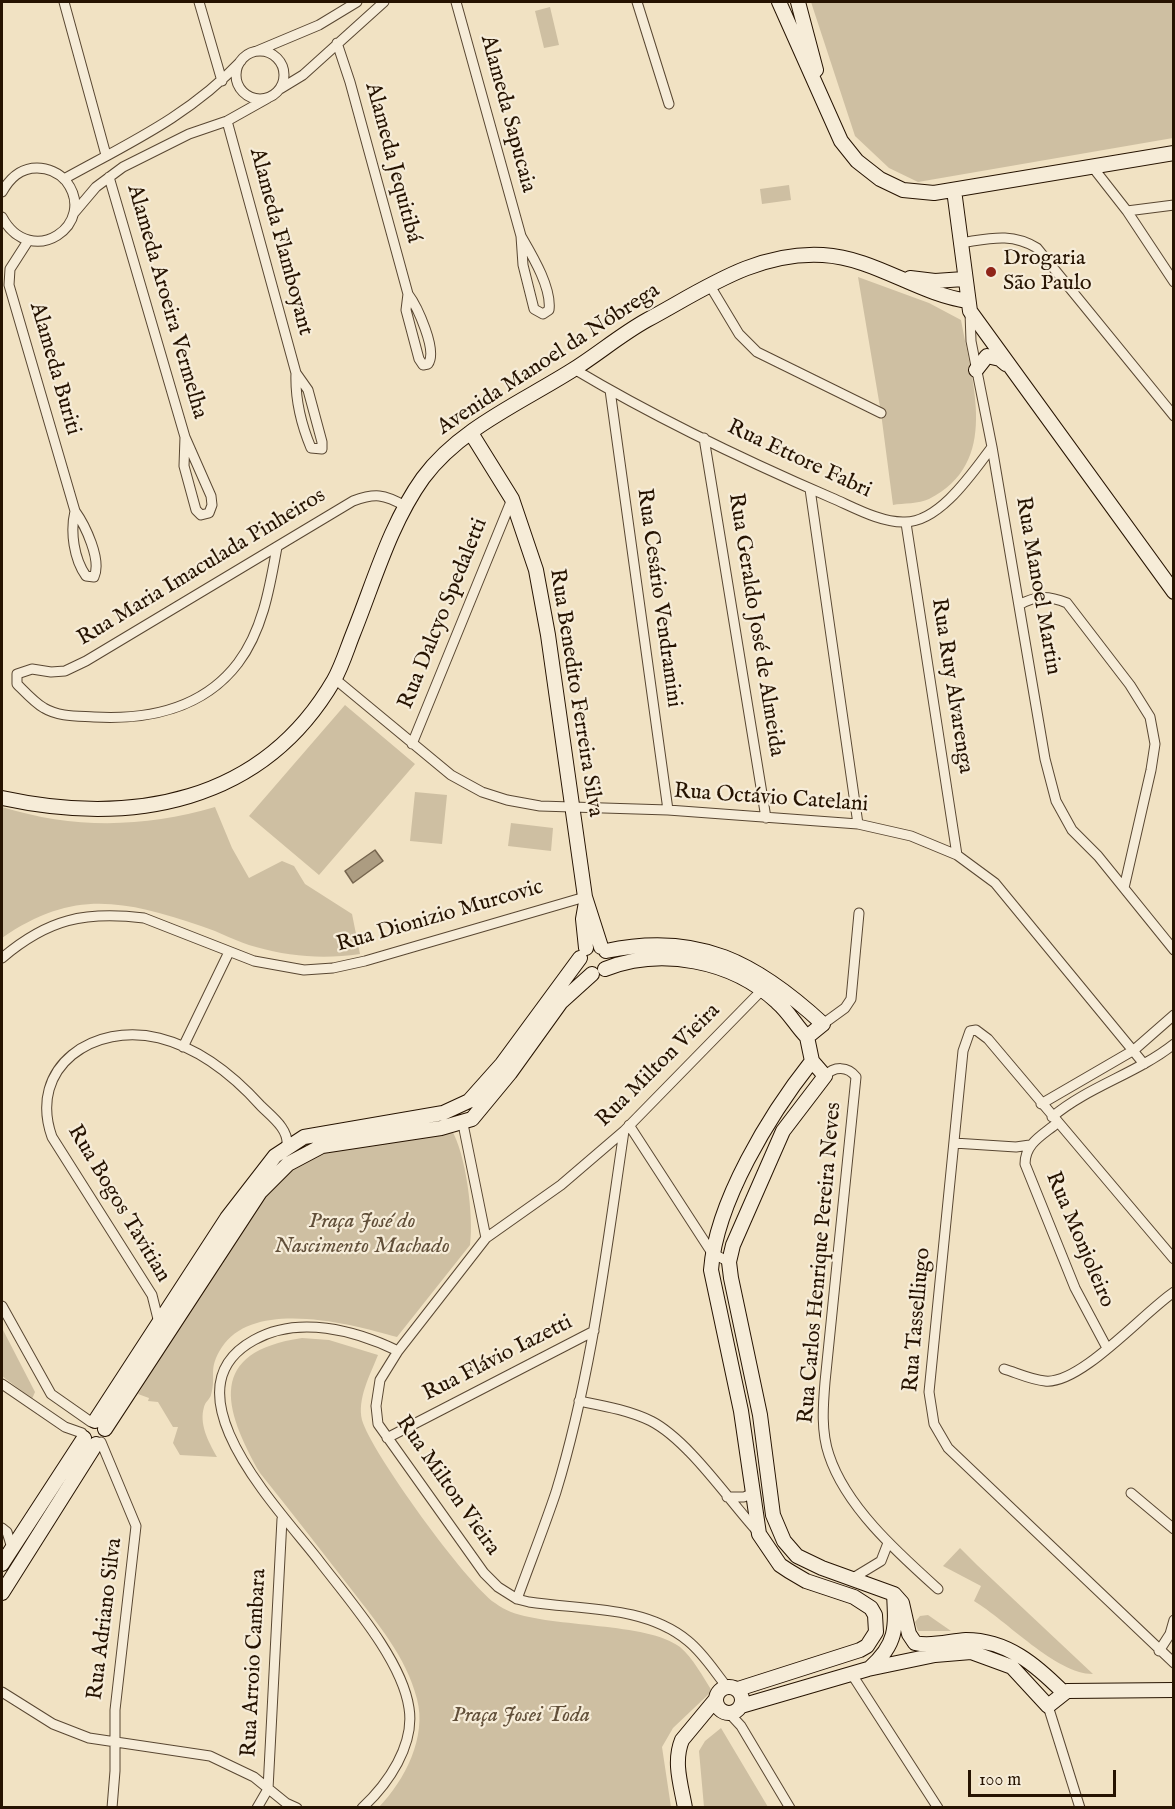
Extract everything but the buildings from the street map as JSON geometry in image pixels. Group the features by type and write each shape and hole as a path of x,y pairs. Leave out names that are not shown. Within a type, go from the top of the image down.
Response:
{"main road":[{"path":"779,2 836,136 857,161 880,179 903,190 934,193 1173,153"},
{"path":"798,2 823,101"},
{"name":"Rua Manoel Martin","path":"954,190 959,243 969,306"},
{"name":"Avenida Manoel da Nóbrega","path":"2,798 34,806 124,808 160,805 197,794 246,771 298,728 335,679 405,506 445,451 574,369 626,331 725,275 769,261 824,255 901,277 935,281 964,279"},
{"name":"Avenida Manoel da Nóbrega","path":"901,277 934,294 969,306"},
{"path":"969,306 1007,366"},
{"path":"976,370 987,356 1000,358 1173,592"},
{"name":"Rua Benedito Ferreira Silva","path":"471,433 512,499 538,581 585,900 603,949"},
{"name":"Rua Benedito Ferreira Silva","path":"583,953 585,900"},
{"path":"2,1593 159,1323 226,1218 260,1172 287,1146 320,1133 443,1113 469,1101 502,1064 583,953 653,945 683,946 712,952 757,972 823,1024 807,1037"},
{"path":"2,1564 260,1192 288,1164 322,1146 463,1124 481,1110 561,1002 598,972 608,957 603,949"},
{"path":"583,953 582,968 598,972 635,959 685,960 718,968 762,990 791,1017 807,1037 812,1062 825,1076 783,1131 742,1223 729,1262 760,1415 771,1500 784,1541 797,1556 822,1568 894,1594 902,1603 909,1634 915,1643 980,1641 996,1644 1030,1662 1062,1692"},
{"path":"791,1017 803,1006"},
{"path":"685,1808 677,1766 678,1748 681,1740 706,1713 728,1697 860,1650 873,1640 876,1624 875,1616 865,1602 806,1581 780,1565 759,1534 734,1375 711,1270 712,1253 721,1223 770,1118 812,1062"},
{"path":"875,1616 894,1594"},
{"path":"868,1669 885,1654 892,1642 895,1625 894,1594"},
{"path":"728,1697 935,1655 971,1652 996,1660 1020,1673 1048,1706 1062,1692 1173,1690"},
{"path":"1020,1673 1030,1662"}],"street":[{"path":"64,2 106,155"},
{"path":"199,2 222,81"},
{"path":"64,179 181,114 222,81 241,61 254,53 319,25 357,2"},
{"path":"2,217 16,236 28,241 51,239 69,224 74,213 109,177 135,160 189,134 227,121 268,98 303,75 384,2"},
{"name":"Alameda Sapucaia","path":"456,2 520,236 523,265 534,309 543,314 549,310 549,303 536,261 520,236"},
{"path":"637,2 669,104"},
{"name":"Alameda Jequitibá","path":"337,43 350,82 408,294 419,309 431,355 428,364 423,365 419,359 406,310 408,294"},
{"path":"254,53 262,52 277,59 284,73 280,89"},
{"path":"241,61 237,75 241,89 253,98 268,98"},
{"name":"Alameda Flamboyant","path":"227,121 296,374 296,396 307,438 311,448 322,449 308,390 296,374"},
{"path":"1091,165 1126,211 1173,282"},
{"path":"2,192 4,179 17,173 35,168 53,171 64,179 73,195 74,213"},
{"name":"Alameda Aroeira Vermelha","path":"109,177 185,437 211,496 212,505 209,513 201,515 196,510 184,466 185,437"},
{"path":"1126,211 1173,205"},
{"path":"959,243 1005,237 1021,239 1037,248 1173,416"},
{"name":"Alameda Buriti","path":"28,241 10,269 9,285 75,511 86,526 97,565 94,577 86,576 80,568 71,526 75,511"},
{"path":"709,284 739,334 757,352 881,413"},
{"name":"Rua Manoel Martin","path":"969,306 976,370 992,447 1045,759 1056,801 1072,830 1124,888 1173,950"},
{"name":"Rua Ettore Fabri","path":"574,369 704,438 810,489 876,516 906,523"},
{"name":"Rua Cesário Vendramini","path":"610,390 668,810"},
{"name":"Rua Geraldo José de Almeida","path":"704,438 766,818"},
{"path":"906,523 933,512 970,478 992,447"},
{"path":"810,489 858,824"},
{"name":"Rua Maria Imaculada Pinheiros","path":"277,547 271,584 251,640 237,664 193,701 168,711 140,717 66,716 44,708 17,684 17,674 32,669 65,671 86,661 353,501 371,494 390,498 405,506"},
{"name":"Rua Dalcyo Spedaletti","path":"412,744 512,499"},
{"name":"Rua Ruy Alvarenga","path":"906,523 957,855"},
{"path":"1019,604 1033,597 1052,597 1067,603 1130,685 1150,717 1155,744 1124,888"},
{"name":"Rua Octávio Catelani","path":"335,679 450,775 482,792 540,806 668,810 858,824 911,836 957,855 995,883 1144,1064"},
{"name":"Rua Dionizio Murcovic","path":"2,958 40,930 82,917 108,916 144,918 229,952 272,966 320,970 365,961 585,900"},
{"path":"823,1024 845,1008 851,999 859,913"},
{"path":"183,1047 229,952"},
{"name":"Rua Milton Vieira","path":"762,990 627,1128 561,1185 486,1238 398,1351 380,1380 376,1406 378,1424 387,1438 484,1573 498,1587 517,1599 634,1615 662,1625 692,1645 728,1697 741,1726 790,1808"},
{"path":"1173,1015 1134,1050 1041,1104 1173,1259"},
{"name":"Rua Tasselliugo","path":"1041,1104 988,1039 976,1030 966,1036 928,1392 934,1424 948,1448 1173,1664"},
{"name":"Rua Bogos Tavitian","path":"159,1323 152,1295 52,1137 47,1112 49,1087 58,1067 67,1057 93,1043 117,1036 142,1035 183,1047 228,1074 285,1132 287,1146"},
{"path":"954,1143 1016,1147 1030,1145 1070,1103 1144,1064 1173,1044"},
{"name":"Rua Carlos Henrique Pereira Neves","path":"825,1076 834,1069 842,1068 856,1077 825,1382 824,1433 828,1453 842,1487 888,1543 938,1589"},
{"path":"463,1124 486,1238"},
{"path":"627,1128 712,1253 729,1262"},
{"path":"517,1599 556,1492 579,1401 594,1330 627,1128"},
{"name":"Rua Monjoleiro","path":"1030,1145 1025,1155 1025,1164 1034,1190 1075,1288 1107,1348"},
{"path":"1004,1369 1045,1381 1062,1379 1107,1348 1173,1292"},
{"path":"2,1306 51,1394 68,1405 94,1433"},
{"path":"362,1808 388,1777 406,1742 410,1710 406,1695 388,1655 318,1560 282,1519 233,1443 222,1414 219,1385 230,1359 239,1349 267,1333 307,1326 346,1333 398,1351"},
{"name":"Rua Flávio Iazetti","path":"387,1438 594,1330"},
{"path":"2,1384 56,1421 94,1433"},
{"path":"37,1408 51,1394"},
{"path":"579,1401 630,1412 653,1422 673,1436 759,1534"},
{"path":"56,1421 68,1405"},
{"name":"Rua Adriano Silva","path":"94,1433 136,1526 115,1710 116,1741 112,1808"},
{"path":"727,1497 744,1497 753,1493"},
{"path":"1131,1493 1172,1523"},
{"name":"Rua Arroio Cambara","path":"258,1808 268,1789 282,1519"},
{"path":"2,1528 7,1532 12,1548"},
{"path":"852,1578 881,1561 888,1543"},
{"path":"1159,1651 1170,1634 1173,1620"},
{"path":"851,1673 938,1808"},
{"path":"2,1692 41,1718 89,1738 210,1756 254,1777 286,1803 297,1808"},
{"path":"1048,1706 1080,1808"}],"green space":[{"path":"811,2 1173,2 1173,138 918,182 889,168 855,136"},
{"path":"550,7 559,45 544,48 535,11"},
{"path":"789,185 791,200 762,204 760,189"},
{"path":"858,277 929,303 961,320 975,394 974,443 966,465 951,484 925,501 893,505 881,413"},
{"path":"345,705 415,764 319,875 249,816"},
{"path":"415,792 447,795 442,844 410,841"},
{"path":"2,807 55,819 109,823 162,819 215,807 232,848 249,878 282,861 294,866 305,884 352,914 360,954 321,957 282,953 249,945 173,917 122,905 76,906 52,912 28,922 2,938"},
{"path":"511,823 553,828 551,851 508,846"},
{"name":"Praça José do Nascimento Machado","path":"451,1129 461,1153 468,1186 471,1218 470,1245 397,1337 355,1326 305,1319 280,1319 257,1323 237,1332 217,1355 211,1395 203,1413 205,1432 217,1457 180,1455 173,1443 178,1427 173,1427 158,1402 148,1401 149,1398 138,1394 194,1302 278,1177 327,1150"},
{"path":"2,1328 35,1392 32,1399 2,1376"},
{"name":"Praça Josei Toda","path":"302,1338 329,1340 378,1355 361,1404 362,1420 369,1436 421,1516 464,1571 495,1603 511,1612 529,1617 646,1633 680,1647 689,1657 712,1691 673,1728 662,1747 671,1807 379,1807 405,1771 416,1743 419,1713 412,1683 398,1654 380,1627 260,1473 247,1449 232,1405 232,1386 237,1370 250,1356 271,1345"},
{"path":"960,1548 1093,1674 1079,1672 1048,1656 974,1601 981,1586 943,1566"},
{"path":"928,1615 951,1631 918,1631 915,1622 920,1616"},
{"path":"721,1728 768,1807 704,1807 699,1751 705,1741"}],"shaded area":[{"path":"375,850 383,861 353,883 345,871"}],"place":[{"name":"Drogaria São Paulo","path":"991,272"}]}
